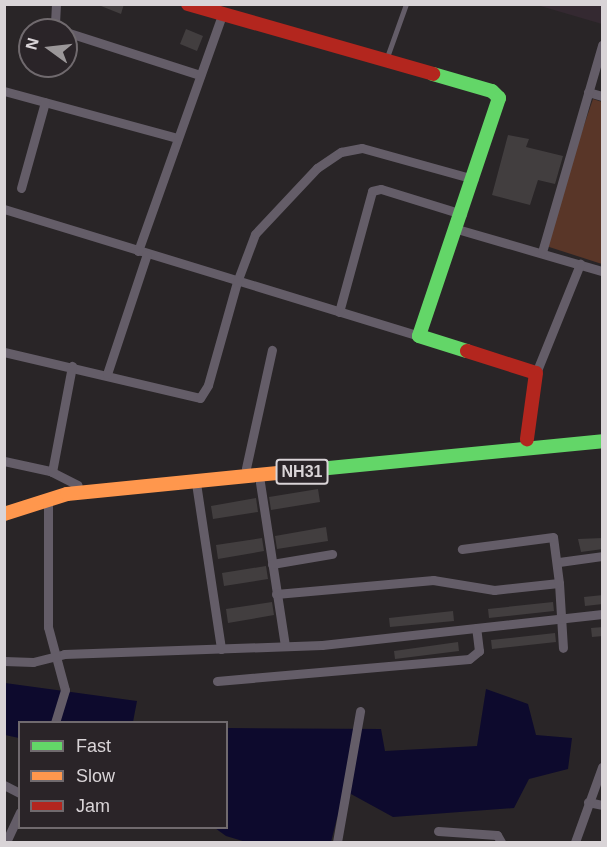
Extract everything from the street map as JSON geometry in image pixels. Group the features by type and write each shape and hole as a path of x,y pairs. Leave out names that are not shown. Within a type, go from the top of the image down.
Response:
{"main road":[{"path":"188,4 492,91 499,98 474,179 419,336 536,373 527,438"},
{"name":"NH31","path":"4,503 78,484 603,430"},
{"name":"NH31","path":"4,514 48,499 603,441"}],"street":[{"path":"107,374 177,138 222,15"},
{"path":"78,36 200,75"},
{"path":"542,252 603,45"},
{"path":"4,91 177,138"},
{"path":"588,92 603,96"},
{"path":"21,188 45,102"},
{"path":"4,352 107,374 200,398 208,385 237,282 255,234 317,168 341,152 362,148 474,179"},
{"path":"339,312 372,191 381,189 462,214"},
{"path":"4,209 419,336"},
{"path":"457,229 603,271"},
{"path":"536,373 580,264"},
{"path":"246,468 272,350"},
{"path":"52,472 72,366"},
{"path":"4,461 52,472 78,484"},
{"path":"259,476 285,645"},
{"path":"196,483 221,649"},
{"path":"48,499 46,611 54,656 65,690 56,721"},
{"path":"462,549 549,536 556,542 563,648"},
{"path":"272,564 332,554"},
{"path":"559,562 603,556"},
{"path":"276,594 433,580 494,590 560,583"},
{"path":"4,661 33,662 54,656 322,645 603,614"},
{"path":"217,681 469,659 479,651 476,628"},
{"path":"337,843 360,711"},
{"path":"575,843 588,802 603,767"},
{"path":"4,785 18,792"},
{"path":"588,802 603,806"},
{"path":"6,843 18,816"},
{"path":"438,831 492,834 501,843"}],"lane":[{"path":"386,62 406,4"}],"shaded area":[{"path":"537,5 602,5 602,24"},
{"path":"593,99 602,102 602,264 543,245"},
{"path":"5,683 137,701 133,721 18,721 18,738 5,735"},
{"path":"486,689 528,704 536,735 572,738 568,769 529,779 514,808 393,817 351,794 337,818 331,842 246,842 226,836 216,829 228,829 228,728 381,729 385,751 477,746"}],"building":[{"path":"96,4 124,4 121,14"},
{"path":"186,29 203,36 197,51 180,44"},
{"path":"508,135 529,139 526,147 563,156 555,184 538,180 530,205 492,195"},
{"path":"318,489 320,502 271,510 269,497"},
{"path":"256,498 258,512 213,519 211,506"},
{"path":"326,527 328,541 277,549 275,536"},
{"path":"262,538 264,551 218,559 216,545"},
{"path":"603,538 603,549 581,552 578,539"},
{"path":"266,566 268,579 224,586 222,573"},
{"path":"603,595 603,604 585,606 584,597"},
{"path":"272,602 274,615 228,623 226,609"},
{"path":"553,602 554,611 489,618 488,609"},
{"path":"453,611 454,621 390,627 389,618"},
{"path":"603,627 603,636 592,637 591,628"},
{"path":"555,633 556,642 492,649 491,640"},
{"path":"458,642 459,651 395,659 394,651"}],"traffic: fast":[{"path":"433,74 492,91 499,98 419,336 467,351"},
{"path":"288,472 602,441"}],"traffic: slow":[{"path":"4,514 67,494 288,472"}],"traffic: jam":[{"path":"188,4 433,74"},
{"path":"467,351 536,373 527,439"}]}
